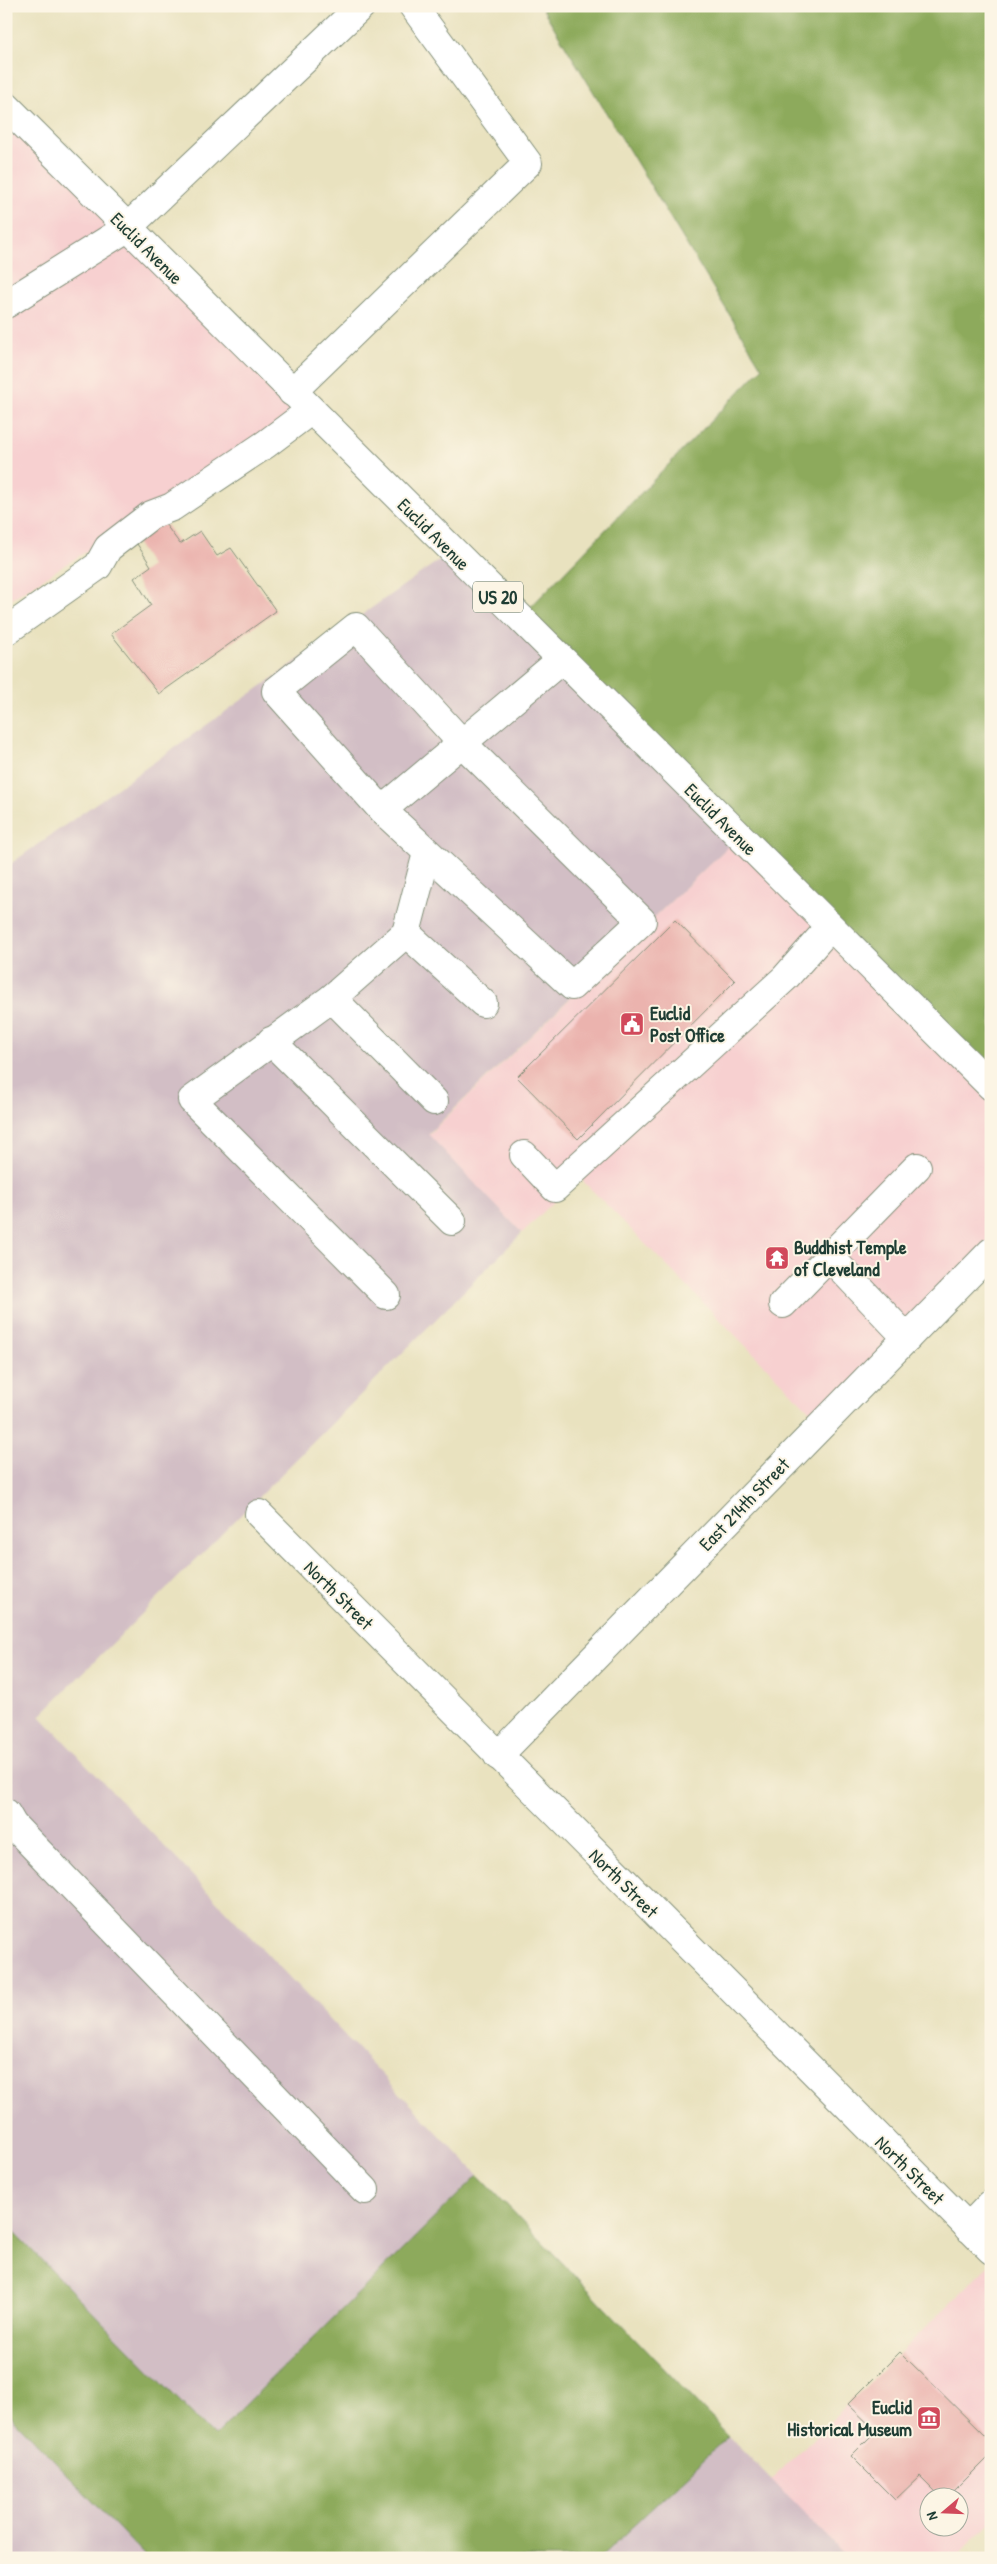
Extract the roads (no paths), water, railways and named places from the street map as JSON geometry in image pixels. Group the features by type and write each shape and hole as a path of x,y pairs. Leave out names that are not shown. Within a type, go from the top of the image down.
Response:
{"street":[{"path":"6,304 127,228 361,6"},
{"path":"6,631 98,566 108,548 152,515 172,507 266,444 301,401 528,163 413,6"},
{"name":"Euclid Avenue","path":"8,110 991,1086"},
{"path":"356,627 462,743 642,921 572,986 382,810 276,691 356,627"},
{"path":"382,810 561,660"},
{"path":"386,1295 192,1100 332,998 406,933 427,853"},
{"path":"524,1155 555,1188 785,978 830,927"},
{"path":"406,933 483,1003"},
{"path":"332,998 434,1101"},
{"path":"271,1041 452,1221"},
{"path":"784,1304 917,1167"},
{"name":"East 214th Street","path":"498,1756 991,1252"},
{"path":"830,1257 907,1338"},
{"name":"North Street","path":"260,1514 498,1756 991,2250"},
{"path":"6,1813 20,1832 365,2190"},
{"path":"968,2228 991,2204"}],"place":[{"name":"Euclid Post Office","path":"632,1024"},
{"name":"Buddhist Temple of Cleveland","path":"777,1258"},
{"name":"Euclid Historical Museum","path":"929,2418"}]}
